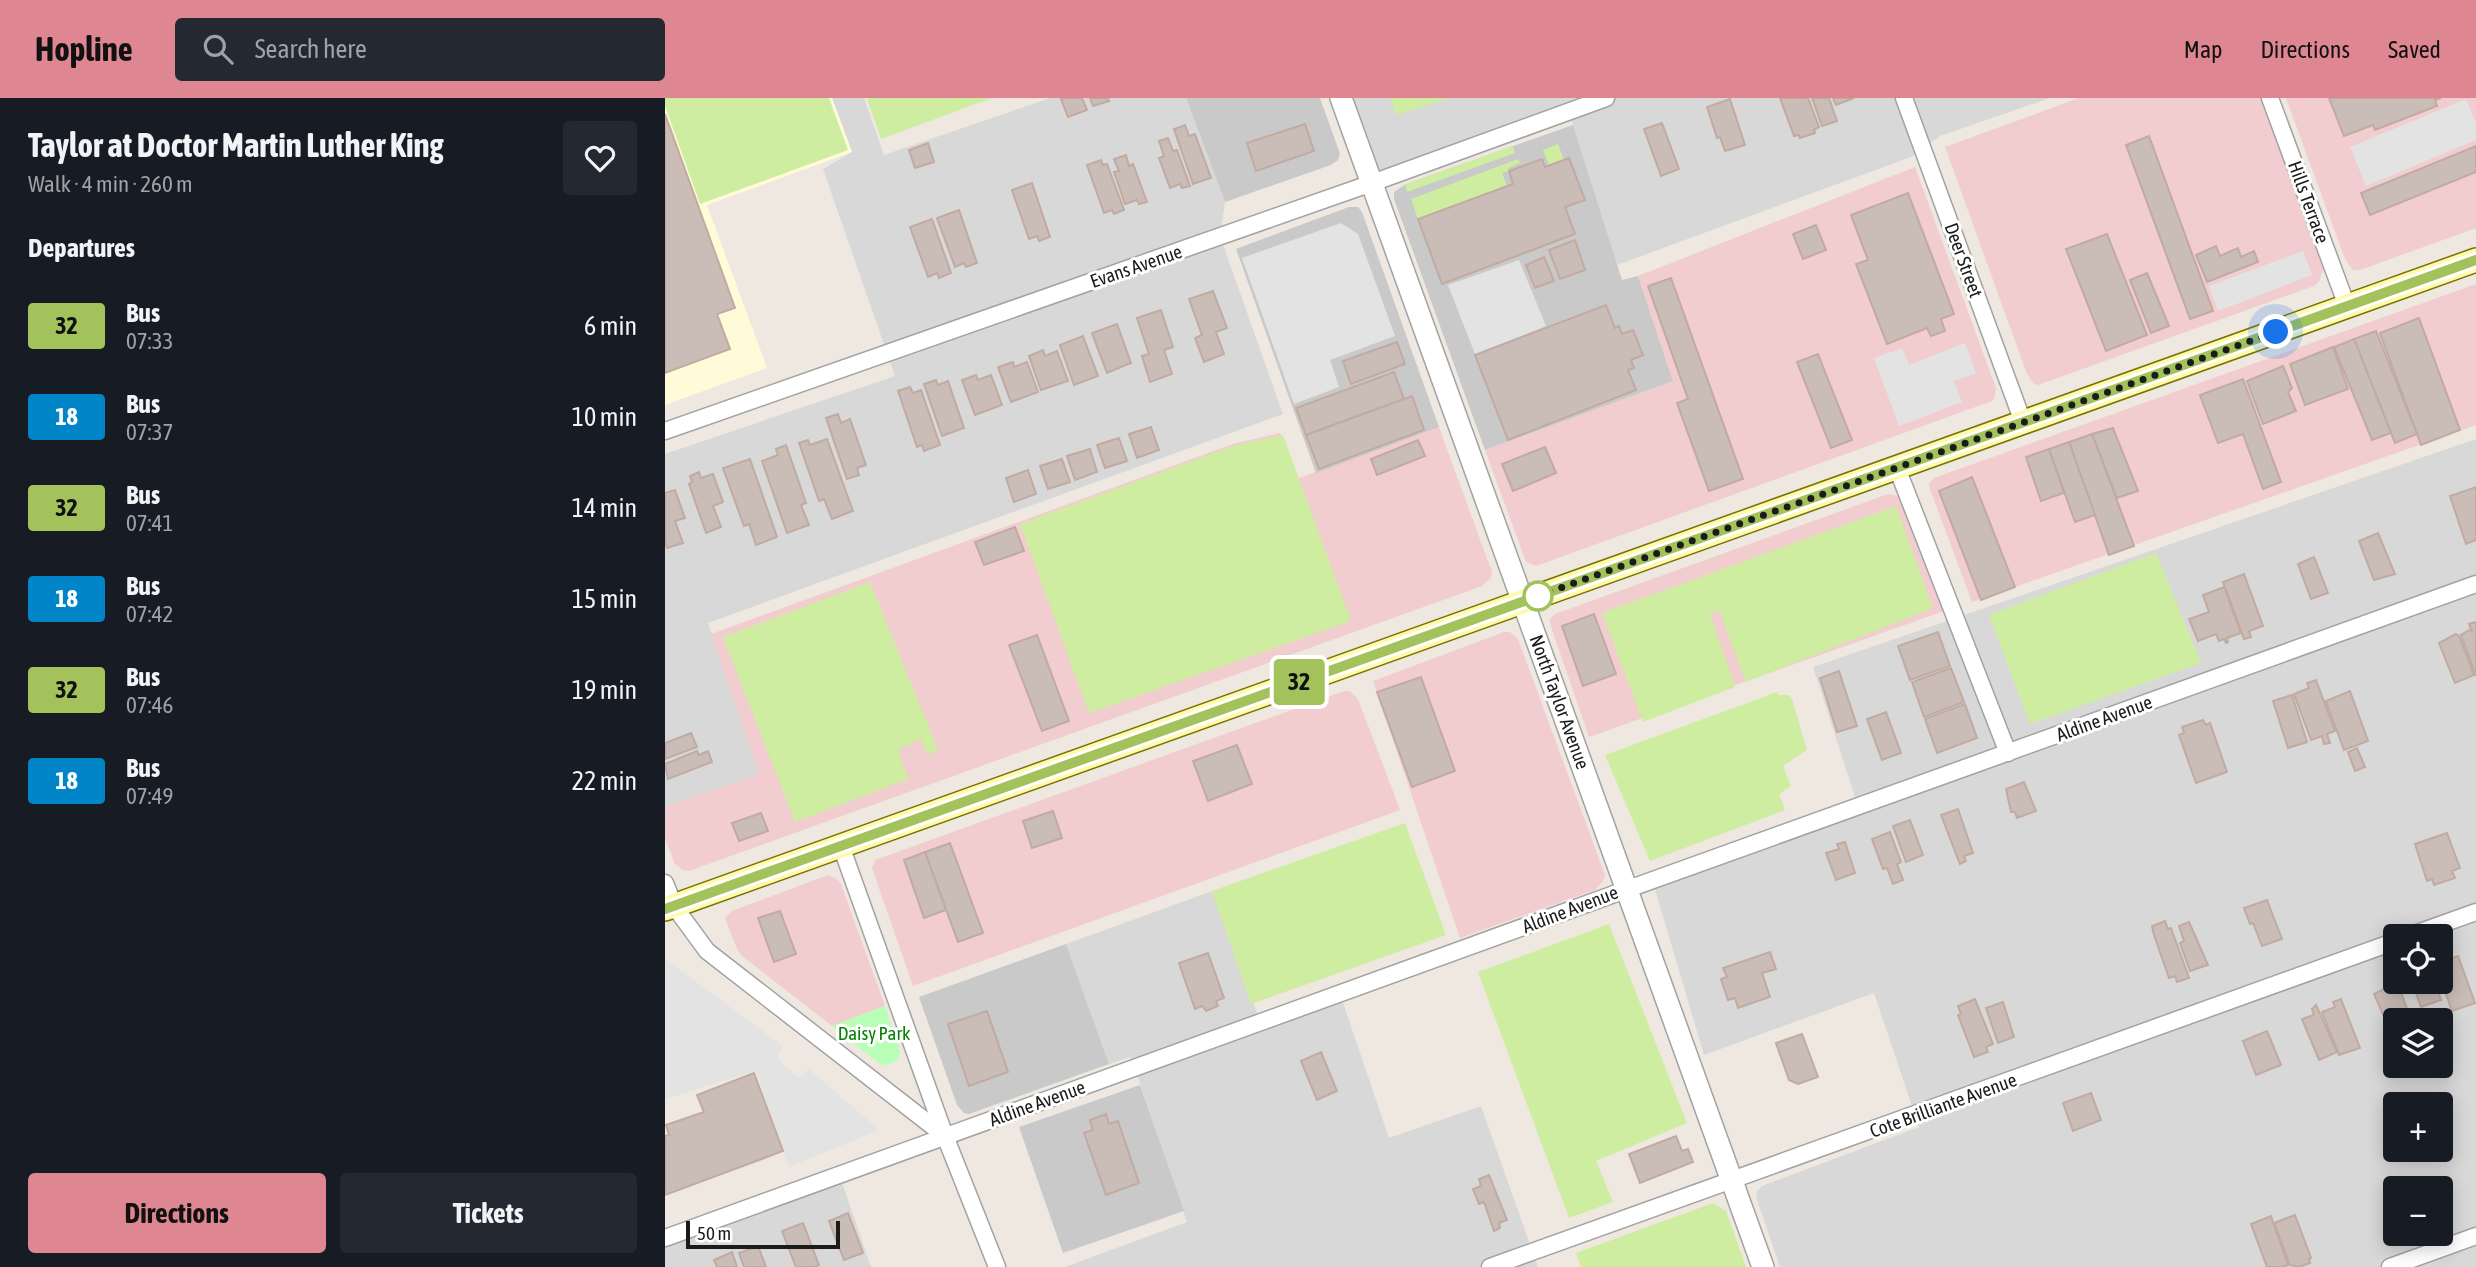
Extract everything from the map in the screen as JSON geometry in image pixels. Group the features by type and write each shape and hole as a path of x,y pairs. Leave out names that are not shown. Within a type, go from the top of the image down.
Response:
{"main road":[{"path":"669,908 2476,260"}],"street":[{"name":"North Taylor Avenue","path":"1341,98 1763,1267"},
{"name":"Evans Avenue","path":"665,431 1606,98"},
{"name":"Deer Street","path":"1904,98 2024,422"},
{"name":"Hills Terrace","path":"2270,98 2347,306"},
{"path":"1897,468 2008,753"},
{"name":"Aldine Avenue","path":"665,1238 1627,888 2476,584"},
{"path":"841,846 945,1136 997,1267"},
{"path":"665,883 669,908 707,951 945,1136"},
{"path":"2443,924 2476,912"},
{"name":"Cote Brilliante Avenue","path":"1490,1267 2383,946"},
{"path":"2390,1267 2476,1236"}],"shaded area":[{"path":"665,98 832,98 852,152 707,205 767,368 665,405"},
{"path":"832,98 864,98 884,155 1050,98 1186,98 1225,202 1220,236 1283,414 708,623 759,774 665,807 665,454 895,376 823,169 852,152"},
{"path":"1186,98 1320,98 1340,154 1338,160 1331,165 1225,202"},
{"path":"1341,98 2050,98 1940,136 1911,157 1617,265 1569,112 1372,183"},
{"path":"2079,98 2261,98 2323,269 2319,282 2038,385 2034,384 2027,374 1945,147"},
{"path":"2286,98 2476,98 2476,228 2360,270 2353,270 2345,259"},
{"path":"2466,99 2476,123 2476,140 2366,186 2350,147"},
{"path":"1573,125 1622,280 1638,276 1673,381 1485,450 1394,199 1394,192 1406,184"},
{"path":"1915,167 1996,388 1992,401 1536,566 1526,562 1485,450 1673,381 1638,276"},
{"path":"1349,207 1358,207 1362,212 1439,427 1316,473 1236,249"},
{"path":"1341,223 1358,234 1395,336 1330,360 1339,387 1294,404 1242,258"},
{"path":"2303,251 2312,275 2218,311 2209,286"},
{"path":"1519,260 1546,326 1475,354 1448,285"},
{"path":"2476,284 2476,425 1972,602 1930,489 1929,484 1934,478"},
{"path":"1965,343 1976,373 1954,381 1962,402 1899,426 1874,358 1902,348 1909,365"},
{"path":"1439,427 1492,572 1491,578 1482,586 689,871 675,864 665,838 665,807 759,774 711,634 1233,444 1280,433 1299,478"},
{"path":"2476,439 2476,1267 1780,1267 1756,1197 1758,1190 1762,1186 1919,1127 1874,993 1704,1055 1652,879 1858,806 1813,667"},
{"path":"1888,494 1899,496 1903,501 1944,611 1589,737 1550,624 1550,619 1555,614"},
{"path":"1510,632 1518,639 1605,875 1595,890 1460,938 1373,681"},
{"path":"1350,691 1358,699 1400,810 913,986 872,868 875,860"},
{"path":"828,875 841,884 885,1006 832,1026 742,956 725,918 732,911"},
{"path":"1215,890 1260,1022 1340,994 1389,1138 1481,1106 1538,1267 1065,1267 1187,1222 1131,1057 1109,1064 1066,944"},
{"path":"1066,944 1109,1064 969,1114 964,1113 957,1105 919,997"},
{"path":"665,959 783,1046 777,1059 799,1078 809,1069 879,1130 789,1167 756,1071 665,1099"},
{"path":"1140,1085 1184,1211 1063,1253 1019,1127"},
{"path":"839,1174 871,1267 665,1267 665,1238"}],"green space":[{"path":"665,98 829,98 848,150 700,204 665,106"},
{"path":"867,98 992,98 881,139"},
{"path":"1390,98 1450,98 1396,115"},
{"path":"1558,144 1564,160 1549,165 1543,150"},
{"path":"1513,146 1515,153 1407,192 1406,184"},
{"path":"1518,159 1520,163 1502,173 1507,186 1418,219 1411,199"},
{"path":"1283,435 1351,621 1089,713 1020,524 1236,445"},
{"path":"1896,506 1933,608 1746,682 1719,610 1710,614 1735,687 1643,722 1602,613"},
{"path":"2156,553 2201,663 2030,724 1989,615"},
{"path":"870,582 938,750 927,755 921,739 898,750 908,779 795,822 723,637"},
{"path":"1777,692 1779,695 1789,695 1792,699 1807,750 1783,766 1791,786 1779,794 1785,810 1650,861 1605,755"},
{"path":"1405,823 1446,935 1251,1004 1212,891"},
{"path":"1609,924 1687,1123 1596,1161 1613,1202 1569,1218 1478,972"},
{"name":"Daisy Park","path":"885,1006 900,1052 898,1059 888,1065 880,1064 832,1026"},
{"path":"1713,1203 1726,1211 1746,1267 1581,1267 1576,1253"}],"building":[{"path":"1082,98 1087,110 1068,117 1061,99"},
{"path":"1090,98 1108,98 1109,101 1093,106"},
{"path":"1780,98 1808,98 1819,127 1814,130 1815,133 1800,138 1799,135 1794,136"},
{"path":"1812,98 1829,98 1837,121 1822,126"},
{"path":"1833,98 1854,98 1836,105"},
{"path":"2329,98 2441,98 2435,100 2437,106 2375,130 2373,125 2344,136"},
{"path":"1730,99 1745,145 1725,151 1720,137 1717,138 1707,107"},
{"path":"665,114 735,308 717,314 730,349 665,373"},
{"path":"1662,123 1679,169 1661,176 1644,129"},
{"path":"1305,124 1314,151 1256,171 1247,143"},
{"path":"1185,125 1189,136 1195,134 1211,178 1193,184 1174,129"},
{"path":"2149,136 2213,311 2190,319 2126,145"},
{"path":"1168,138 1173,151 1177,150 1190,186 1182,188 1180,184 1170,188 1159,158 1164,156 1159,141"},
{"path":"928,143 934,162 915,168 909,150"},
{"path":"2476,146 2476,172 2370,215 2361,193"},
{"path":"1126,155 1129,166 1133,164 1147,202 1139,204 1137,200 1125,204 1114,172 1119,171 1114,159"},
{"path":"1569,158 1585,200 1565,207 1575,234 1442,284 1418,219 1513,184 1509,171 1542,159 1545,167"},
{"path":"1101,160 1103,165 1107,164 1124,210 1114,214 1112,210 1104,213 1087,165"},
{"path":"1032,183 1050,237 1039,241 1037,236 1029,239 1012,190"},
{"path":"1908,193 1954,314 1941,319 1945,331 1931,336 1927,328 1887,344 1856,264 1868,260 1851,215"},
{"path":"959,210 977,263 966,267 964,263 955,267 937,218"},
{"path":"932,219 951,273 939,278 937,273 928,277 910,227"},
{"path":"1816,225 1826,250 1803,259 1793,234"},
{"path":"2107,234 2147,335 2106,351 2066,249"},
{"path":"1575,240 1585,270 1560,279 1549,250"},
{"path":"2216,246 2220,256 2238,248 2241,257 2254,251 2258,262 2207,282 2196,255"},
{"path":"1544,257 1554,281 1535,288 1526,265"},
{"path":"2147,273 2169,326 2151,333 2130,280"},
{"path":"1671,278 1743,479 1709,491 1677,403 1688,399 1648,286"},
{"path":"1213,291 1227,328 1216,332 1224,354 1204,362 1195,338 1202,335 1189,299"},
{"path":"1606,305 1615,328 1619,326 1622,334 1633,330 1643,355 1631,360 1634,368 1628,370 1636,390 1508,440 1475,355"},
{"path":"1161,310 1173,347 1164,350 1172,374 1150,382 1142,356 1149,354 1137,318"},
{"path":"2419,318 2460,430 2421,445 2380,333"},
{"path":"1117,324 1131,363 1107,373 1092,333"},
{"path":"2376,331 2417,434 2395,443 2354,339"},
{"path":"1083,336 1098,376 1074,385 1060,345"},
{"path":"2354,339 2391,433 2372,440 2334,347"},
{"path":"1397,342 1405,364 1351,384 1343,361"},
{"path":"2333,347 2348,389 2305,405 2290,364"},
{"path":"1043,350 1045,356 1057,351 1068,381 1041,390 1029,356"},
{"path":"1818,354 1852,440 1831,448 1797,362"},
{"path":"1013,362 1014,367 1027,362 1038,392 1011,402 998,367"},
{"path":"2283,366 2292,388 2288,392 2296,411 2263,424 2247,381"},
{"path":"1394,372 1404,399 1306,435 1296,408"},
{"path":"976,375 978,380 991,375 1002,405 975,415 962,380"},
{"path":"2243,379 2281,482 2263,489 2243,434 2218,443 2200,395"},
{"path":"936,380 938,385 948,381 964,428 942,436 924,384"},
{"path":"910,387 913,393 921,390 940,445 924,451 922,445 917,447 898,391"},
{"path":"1412,396 1424,430 1319,469 1306,435"},
{"path":"838,414 841,423 850,419 866,465 857,468 859,475 847,479 826,418"},
{"path":"1151,427 1159,450 1137,458 1129,434"},
{"path":"2113,428 2138,491 2117,498 2092,434"},
{"path":"2092,434 2134,546 2109,555 2069,442"},
{"path":"1119,438 1127,461 1105,468 1097,445"},
{"path":"827,439 853,511 832,519 824,499 819,501 799,443 808,440 810,445"},
{"path":"1418,440 1425,456 1377,475 1371,459"},
{"path":"2069,442 2095,515 2075,522 2049,449"},
{"path":"786,445 806,503 801,505 809,525 787,533 762,461 778,455 776,449"},
{"path":"1545,447 1556,473 1513,491 1502,464"},
{"path":"1090,449 1097,472 1075,480 1067,456"},
{"path":"2049,449 2064,493 2041,501 2026,457"},
{"path":"750,459 777,537 756,545 749,524 744,526 723,468"},
{"path":"1062,459 1070,482 1048,489 1040,466"},
{"path":"1028,470 1036,494 1014,502 1006,478"},
{"path":"699,472 701,478 713,474 723,502 713,506 721,527 706,533 689,484 692,482 690,476"},
{"path":"1972,477 2015,587 1981,600 1939,491"},
{"path":"2476,487 2476,540 2466,544 2450,496"},
{"path":"675,490 685,518 675,521 683,543 667,548 665,493"},
{"path":"1015,527 1024,551 984,565 975,542"},
{"path":"2378,533 2395,574 2374,580 2359,541"},
{"path":"2314,557 2328,593 2311,599 2298,564"},
{"path":"2244,574 2263,626 2249,631 2251,637 2244,639 2223,582"},
{"path":"2224,587 2241,633 2227,638 2226,643 2224,639 2219,641 2216,634 2198,641 2189,619 2209,612 2203,595"},
{"path":"1594,614 1616,674 1583,686 1562,626"},
{"path":"2476,622 2476,676 2461,635 2472,631 2469,624"},
{"path":"1938,632 1950,666 1910,680 1898,646"},
{"path":"2456,634 2474,675 2455,683 2439,643"},
{"path":"1037,635 1069,721 1042,731 1009,645"},
{"path":"1951,668 1964,702 1924,717 1912,682"},
{"path":"1839,671 1857,726 1837,732 1820,678"},
{"path":"1421,677 1455,771 1412,787 1377,692"},
{"path":"2316,680 2335,731 2327,734 2330,743 2324,744 2322,736 2311,740 2294,694 2309,688 2307,683"},
{"path":"2350,691 2368,741 2344,750 2326,701"},
{"path":"2292,695 2307,742 2288,748 2273,701"},
{"path":"1965,704 1977,738 1937,753 1925,719"},
{"path":"1886,712 1901,753 1882,760 1867,719"},
{"path":"2203,720 2206,725 2210,723 2227,772 2196,783 2179,735 2184,733 2182,727"},
{"path":"691,733 697,747 665,759 665,743"},
{"path":"1237,745 1252,784 1208,801 1193,761"},
{"path":"2357,748 2365,767 2355,771 2348,752"},
{"path":"697,751 699,755 708,751 712,762 668,779 665,764"},
{"path":"2024,782 2036,811 2017,818 2015,812 2011,812 2006,789"},
{"path":"1958,809 1973,853 1964,856 1966,861 1960,864 1941,815"},
{"path":"1053,811 1062,838 1032,848 1023,821"},
{"path":"761,813 768,831 739,841 732,823"},
{"path":"1910,820 1923,855 1906,862 1893,826"},
{"path":"1890,832 1901,862 1897,864 1903,880 1893,884 1887,868 1883,869 1872,839"},
{"path":"2447,833 2460,868 2452,871 2455,878 2434,885 2432,879 2427,881 2415,844"},
{"path":"1845,842 1855,873 1836,880 1826,853 1839,849 1837,844"},
{"path":"950,843 983,933 958,942 925,852"},
{"path":"925,852 946,910 924,918 904,860"},
{"path":"2267,900 2282,939 2262,946 2244,908"},
{"path":"780,911 796,954 774,962 758,918"},
{"path":"2165,921 2168,929 2171,928 2189,978 2177,982 2175,976 2169,978 2152,926"},
{"path":"2189,922 2208,965 2190,971 2180,943 2184,941 2179,926"},
{"path":"1770,952 1776,969 1762,973 1770,997 1738,1008 1735,998 1728,1000 1721,979 1727,977 1723,968"},
{"path":"1208,953 1224,998 1216,1001 1218,1006 1206,1011 1202,1006 1195,1009 1179,963"},
{"path":"2458,956 2475,1003 2453,1011 2446,994 2453,994 2453,958"},
{"path":"2383,990 2383,994 2402,994 2407,1008 2383,1008 2383,1015 2374,994"},
{"path":"2416,994 2439,994 2441,1000 2421,1007"},
{"path":"1975,999 1993,1044 1986,1047 1988,1052 1974,1057 1958,1015 1961,1014 1958,1006"},
{"path":"2341,999 2360,1048 2339,1055 2322,1012 2335,1007 2333,1002"},
{"path":"2003,1002 2014,1037 1998,1043 1986,1008"},
{"path":"2316,1005 2337,1052 2319,1060 2302,1019 2314,1015 2312,1009"},
{"path":"987,1011 1008,1072 969,1086 948,1024"},
{"path":"2267,1031 2281,1065 2256,1075 2243,1041"},
{"path":"1802,1034 1818,1077 1798,1084 1789,1080 1776,1043"},
{"path":"1321,1052 1337,1091 1317,1100 1301,1061"},
{"path":"754,1073 783,1151 665,1195 665,1136 669,1135 666,1125 704,1112 697,1095"},
{"path":"2091,1093 2101,1120 2073,1131 2063,1103"},
{"path":"1106,1114 1109,1124 1118,1121 1139,1183 1106,1195 1084,1133 1093,1130 1090,1120"},
{"path":"1676,1136 1682,1151 1688,1149 1693,1162 1640,1183 1629,1154"},
{"path":"1489,1175 1507,1220 1499,1223 1500,1228 1494,1231 1484,1202 1479,1204 1473,1189 1481,1186 1479,1179"},
{"path":"848,1213 863,1253 844,1260 829,1221"},
{"path":"2295,1215 2311,1258 2310,1263 2299,1267 2290,1265 2274,1223"},
{"path":"2271,1216 2288,1265 2282,1267 2267,1267 2251,1224"},
{"path":"803,1223 819,1265 814,1267 796,1267 782,1231"},
{"path":"758,1246 766,1267 744,1267 739,1253"},
{"path":"732,1252 737,1267 717,1267 714,1260"}],"bus line":[{"name":"32","path":"665,909 2476,260"}],"route":[{"path":"1538,596 2276,332"}]}
